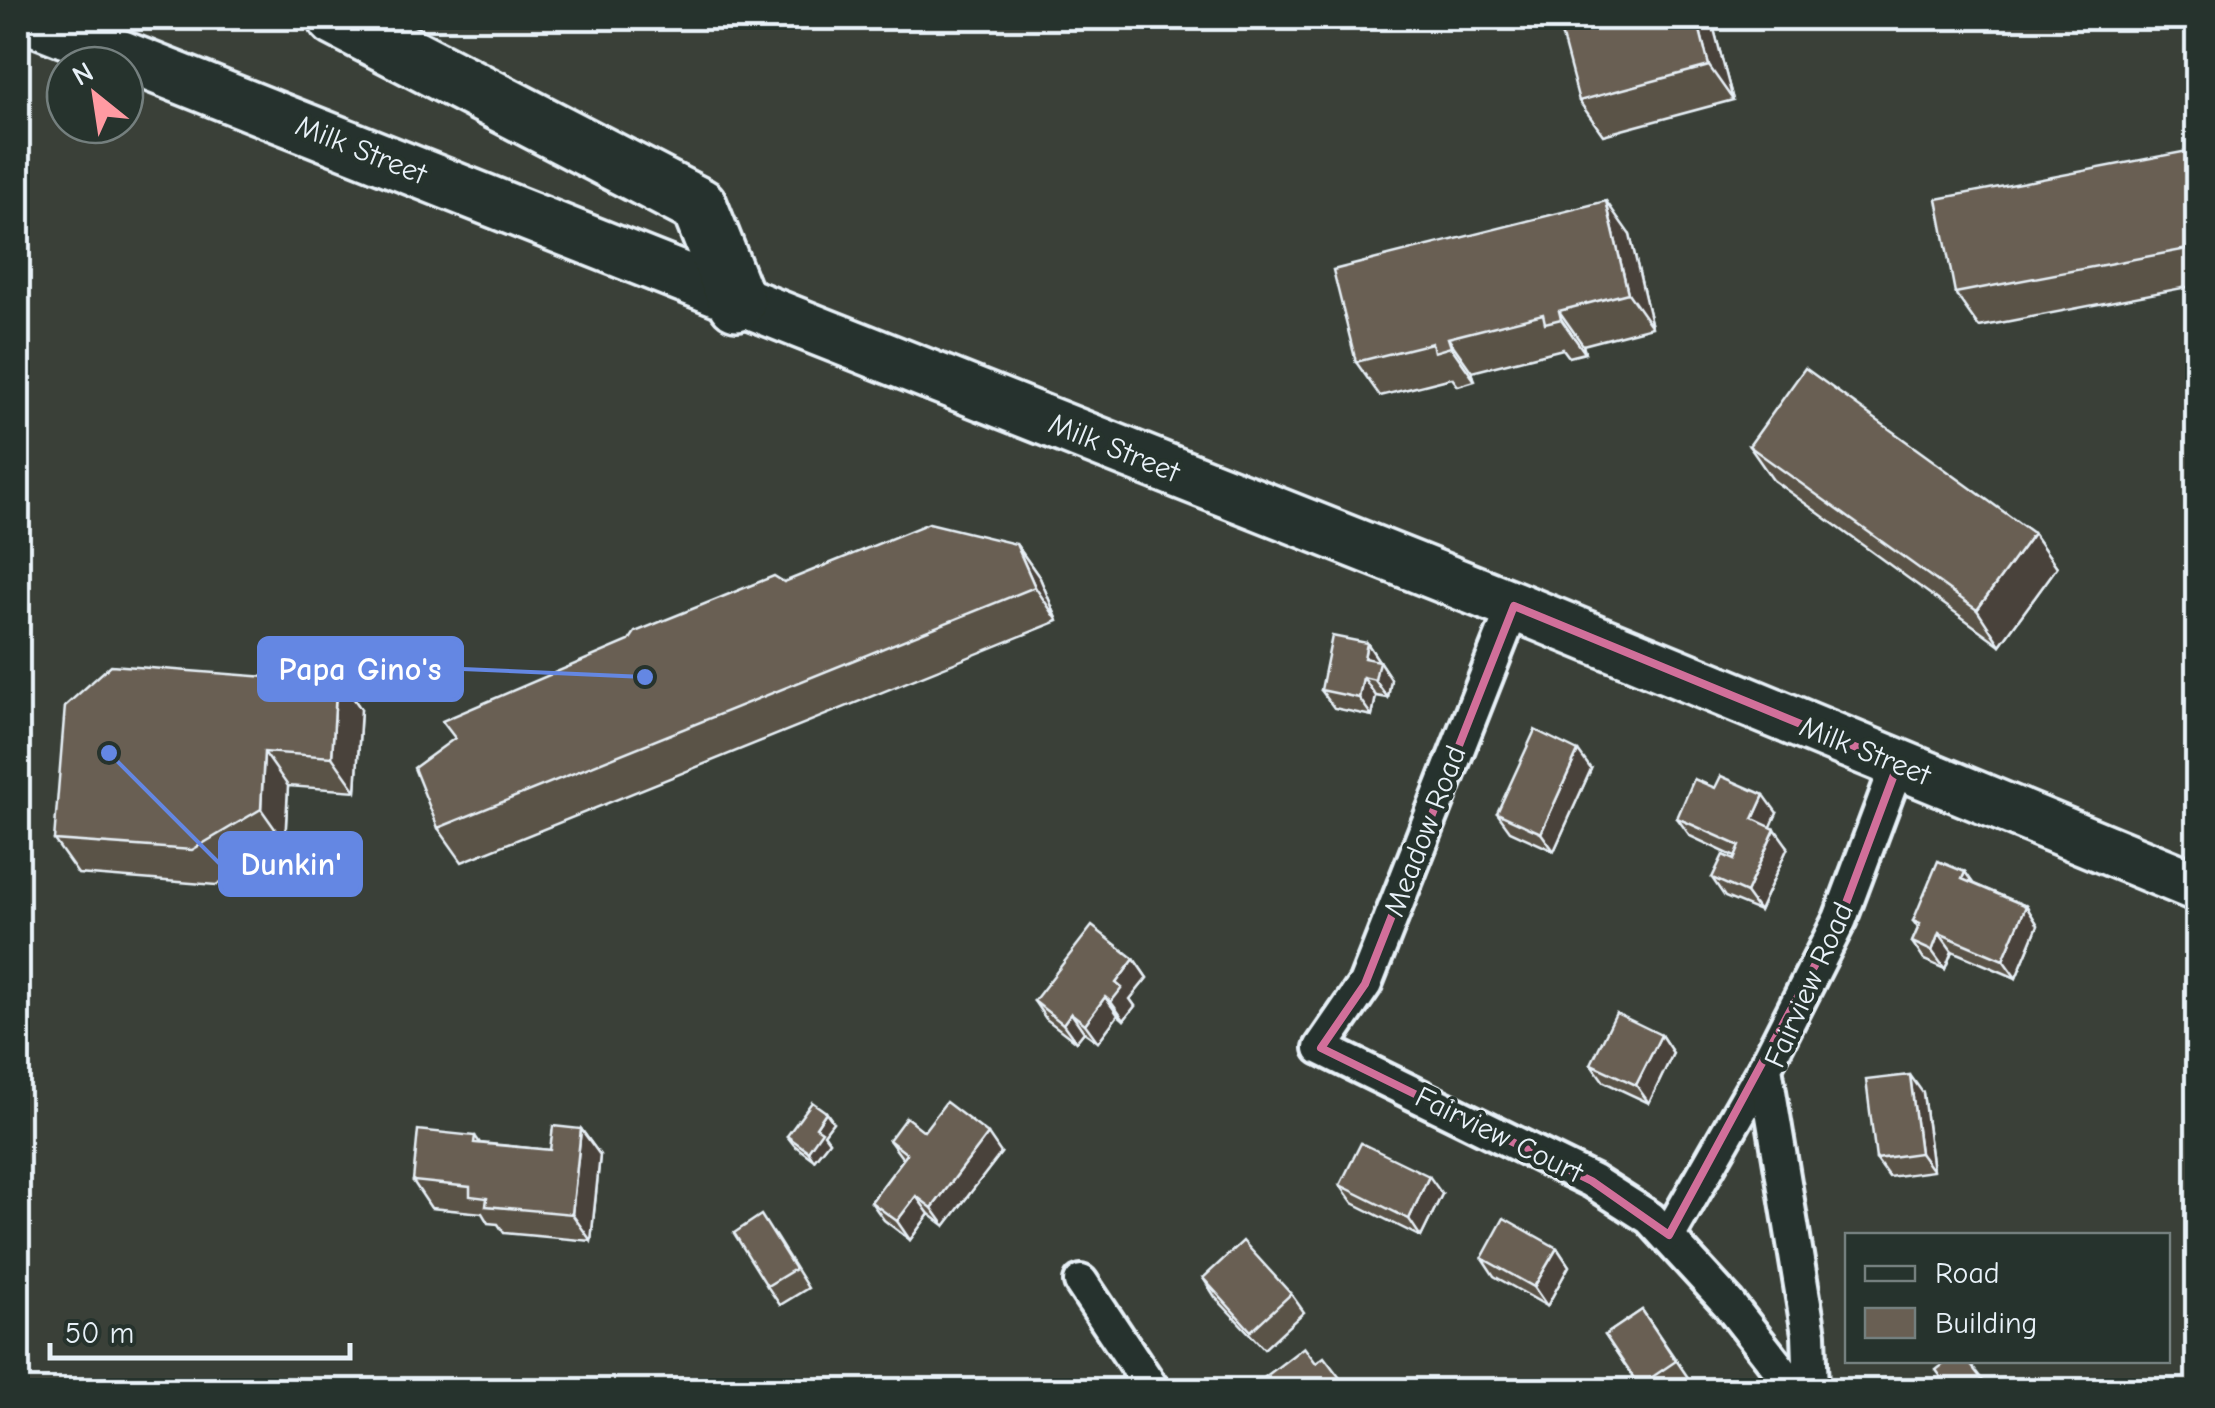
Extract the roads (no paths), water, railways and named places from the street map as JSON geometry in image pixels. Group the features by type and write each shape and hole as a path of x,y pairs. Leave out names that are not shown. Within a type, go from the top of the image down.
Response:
{"highway":[{"path":"336,18 699,206 738,302"}],"main road":[{"name":"Milk Street","path":"27,18 1514,606 2198,888"}],"street":[{"name":"Meadow Road","path":"1321,1048 1365,984 1514,606"},
{"name":"Fairview Road","path":"1811,1390 1809,1334 1765,1067 1840,919 1898,764"},
{"name":"Fairview Court","path":"1321,1048 1592,1181 1650,1218 1796,1390"},
{"path":"1669,1236 1765,1067"},
{"path":"1081,1282 1153,1390"}],"place":[{"name":"Papa Gino's","path":"645,677"},
{"name":"Dunkin'","path":"109,753"}]}
